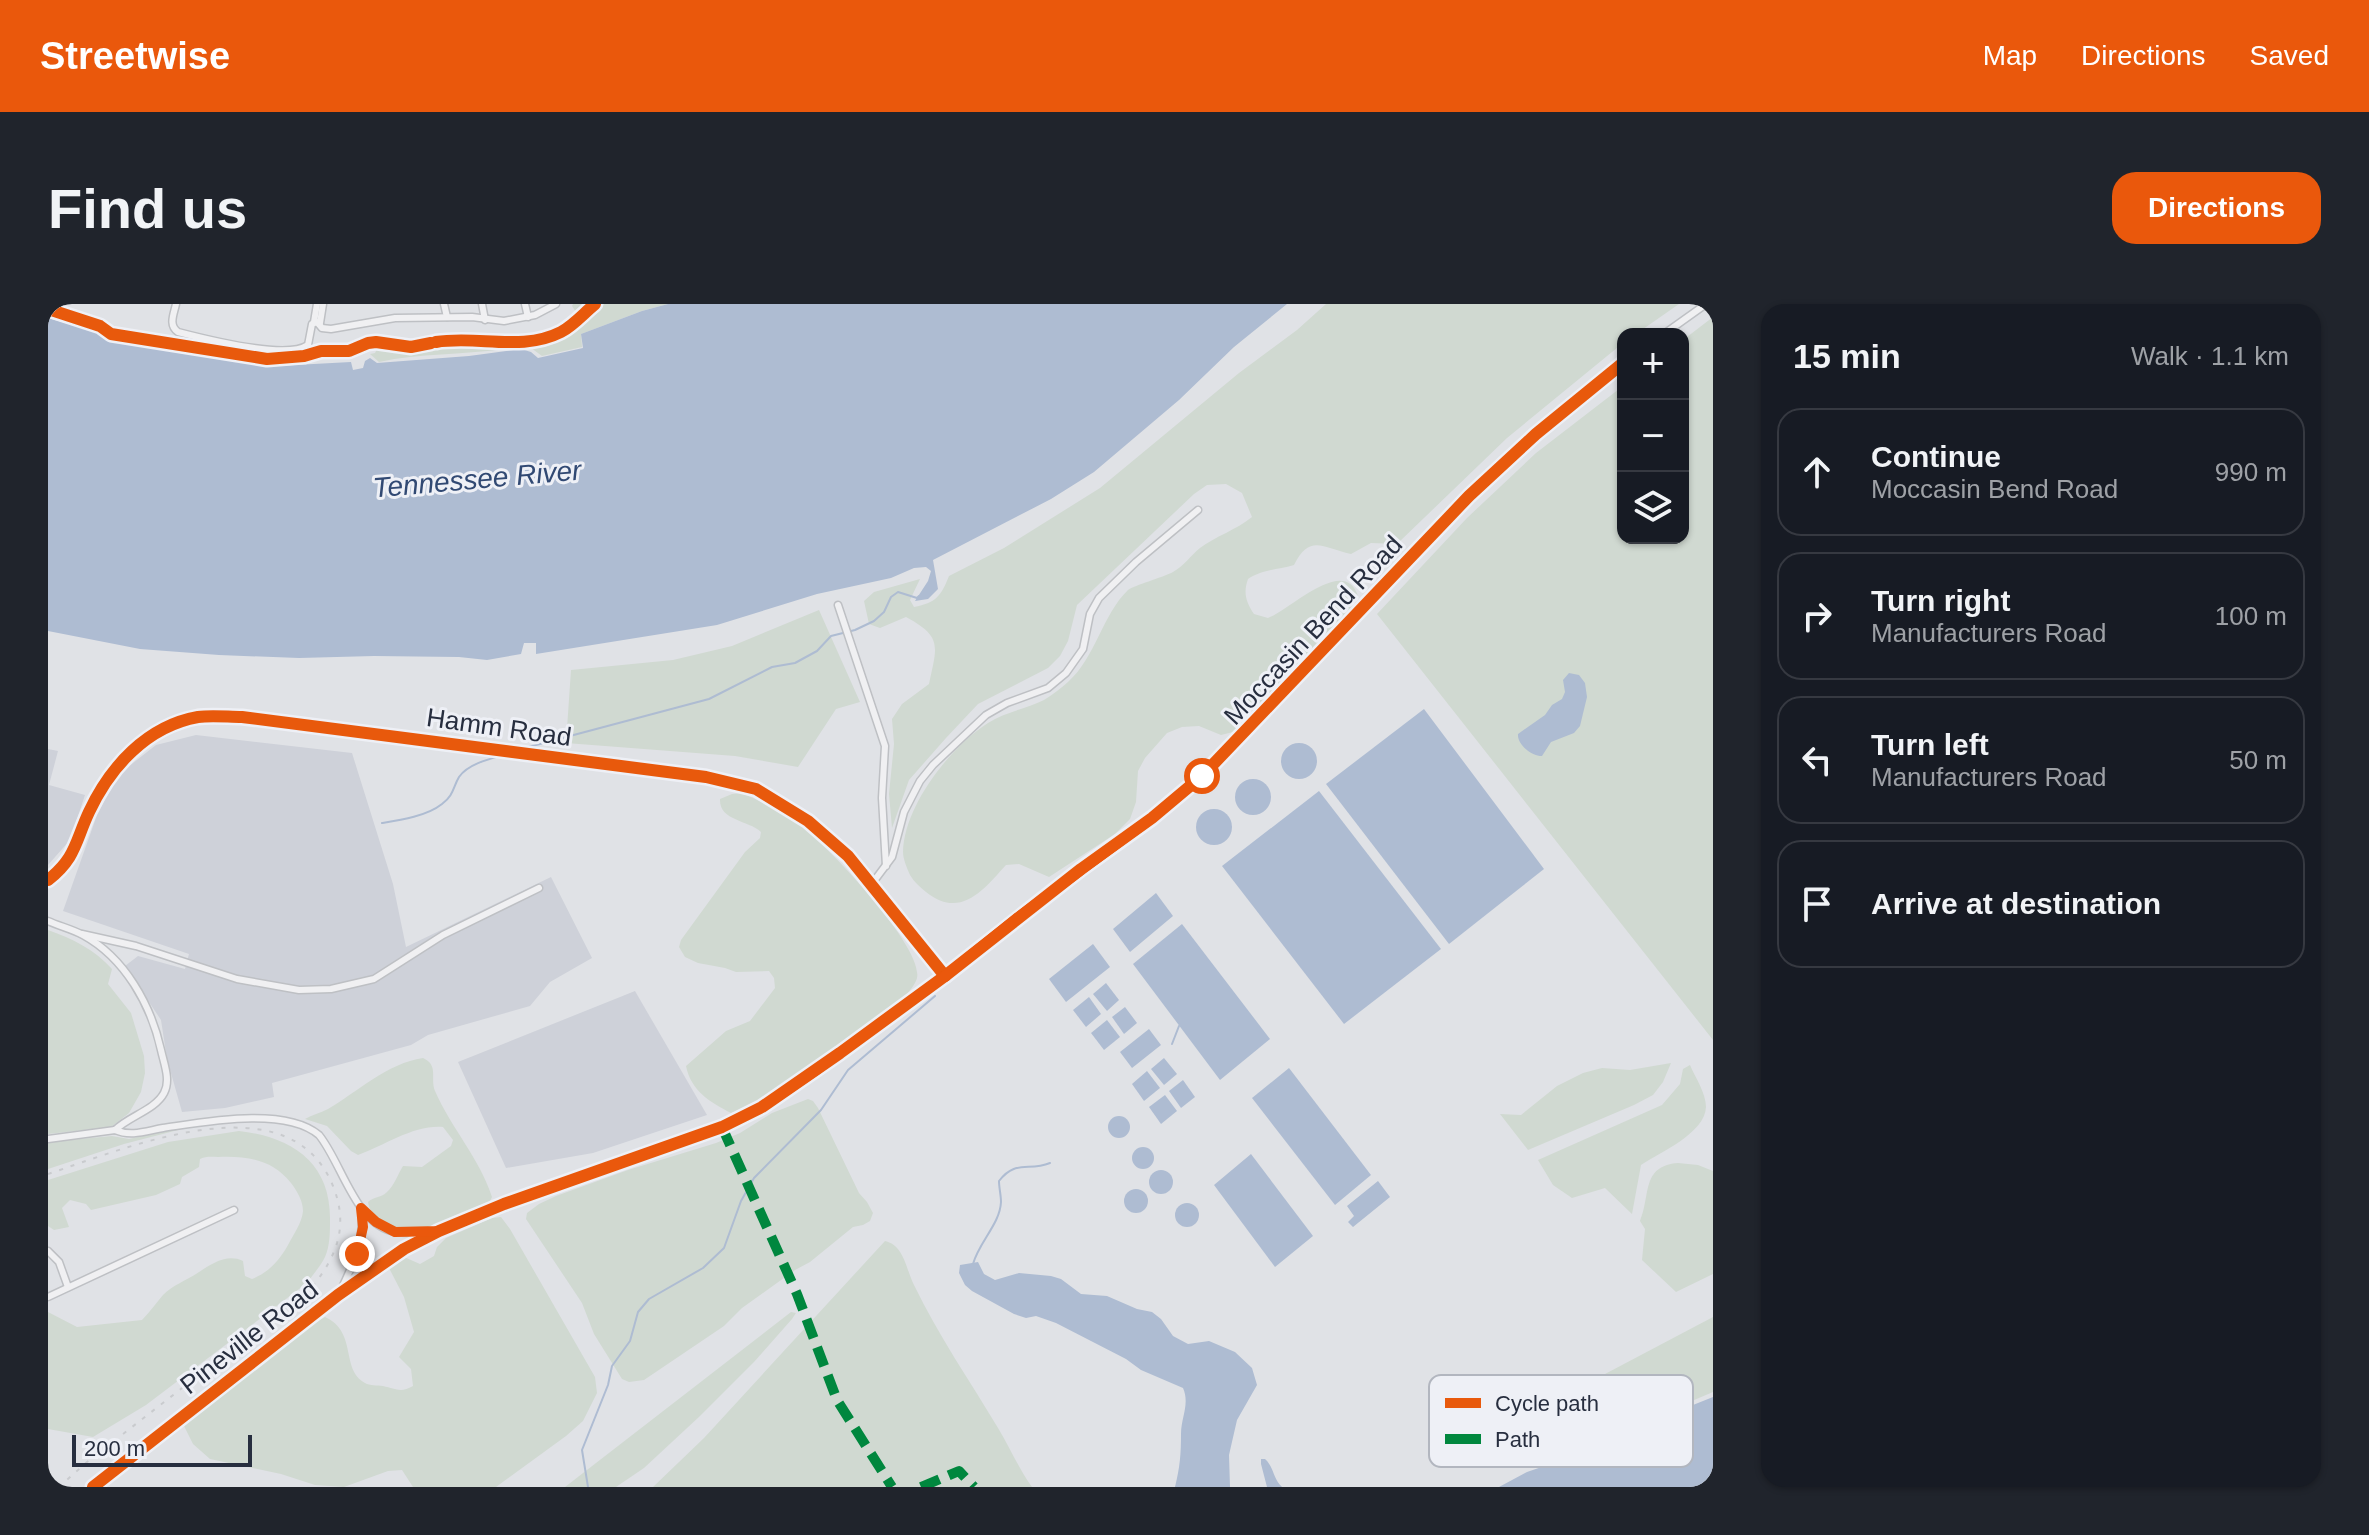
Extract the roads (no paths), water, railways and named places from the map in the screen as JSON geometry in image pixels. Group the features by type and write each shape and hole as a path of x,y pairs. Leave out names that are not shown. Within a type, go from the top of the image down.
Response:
{"main road":[{"name":"Hamm Road","path":"50,878 65,866 74,853 90,811 117,766 136,747 155,734 199,717 242,717 706,777 756,789 808,821 848,856 945,976"},
{"name":"Moccasin Bend Road","path":"439,1231 504,1204 722,1127 762,1107 945,976"},
{"name":"Pineville Road","path":"93,1487 338,1295 404,1249 439,1231"}],"street":[{"path":"176,304 172,323 178,332 211,341 269,350 300,351 308,345 320,304"},
{"path":"444,304 447,317"},
{"path":"482,304 485,320"},
{"path":"525,304 528,317"},
{"path":"315,324 331,329 375,320 447,317 504,321 528,317 556,304"},
{"path":"1672,328 1706,304"},
{"name":"Moccasin Bend Road","path":"945,976 1018,917 1152,818 1202,776 1469,496 1536,434 1617,368"},
{"path":"871,885 892,857 904,812 933,765 986,715 1007,703 1048,688 1066,673 1083,649 1090,614 1099,598 1198,510"},
{"path":"838,605 885,746 882,798 886,866"},
{"path":"48,921 82,934 136,946 237,979 299,990 331,989 374,979 443,935 539,888"},
{"path":"82,934 119,965 151,1013 168,1080 166,1090 158,1101 115,1130"},
{"path":"48,1139 115,1130 130,1135 248,1119 293,1122 313,1129 325,1142 361,1208 376,1222 395,1232 439,1231"},
{"path":"338,1295 361,1242 361,1208"},
{"path":"48,1297 234,1210"},
{"path":"48,1251 59,1262 68,1287"}],"water":[{"name":"Tennessee River","path":"668,304 1287,304 1094,472 1051,499 933,560 938,589 928,599 915,601 931,571 926,567 914,568 891,578 817,594 717,625 536,654 536,643 524,643 521,654 487,660 459,657 219,655 140,649 48,631 48,318 142,345 206,356 276,366 351,362 353,370 363,368 370,358 377,363 521,349 538,358 583,348 581,334"},
{"path":"1569,673 1579,675 1585,683 1587,697 1580,726 1574,733 1551,742 1542,756 1534,754 1523,746 1518,734 1562,699 1565,692 1563,680"},
{"path":"1424,709 1544,869 1449,944 1326,784"},
{"path":"1299,743 1312,748 1317,761 1312,774 1299,779 1286,774 1281,761 1286,748"},
{"path":"1253,779 1266,784 1271,797 1266,810 1253,815 1240,810 1235,797 1240,784"},
{"path":"1319,791 1441,949 1344,1024 1222,866"},
{"path":"1214,809 1227,814 1232,827 1227,840 1214,845 1201,840 1196,827 1201,814"},
{"path":"1156,893 1173,916 1130,952 1113,929"},
{"path":"1182,924 1270,1039 1220,1080 1133,964"},
{"path":"1093,944 1110,967 1066,1002 1049,979"},
{"path":"1106,983 1119,1000 1107,1011 1093,994"},
{"path":"1089,997 1101,1014 1086,1027 1073,1010"},
{"path":"1125,1007 1137,1023 1124,1034 1112,1017"},
{"path":"1107,1020 1120,1037 1104,1050 1091,1033"},
{"path":"1149,1029 1161,1045 1132,1068 1120,1052"},
{"path":"1164,1058 1177,1074 1164,1085 1151,1069"},
{"path":"1289,1068 1371,1175 1335,1205 1252,1098"},
{"path":"1147,1071 1160,1088 1144,1101 1132,1084"},
{"path":"1183,1080 1195,1097 1181,1108 1169,1091"},
{"path":"1165,1095 1177,1111 1161,1124 1149,1107"},
{"path":"1119,1116 1127,1119 1130,1127 1127,1135 1119,1138 1111,1135 1108,1127 1111,1119"},
{"path":"1143,1147 1151,1150 1154,1158 1151,1166 1143,1169 1135,1166 1132,1158 1135,1150"},
{"path":"1251,1154 1313,1236 1275,1267 1214,1185"},
{"path":"1156,1170 1166,1170 1173,1177 1173,1187 1166,1194 1156,1194 1149,1187 1149,1177"},
{"path":"1378,1181 1390,1197 1353,1227 1348,1222 1354,1216 1347,1206"},
{"path":"1136,1189 1145,1192 1148,1201 1145,1210 1136,1213 1127,1210 1124,1201 1127,1192"},
{"path":"1187,1203 1196,1206 1199,1215 1196,1224 1187,1227 1178,1224 1175,1215 1178,1206"},
{"path":"978,1262 984,1274 995,1280 1019,1273 1061,1279 1081,1294 1107,1296 1152,1312 1173,1336 1188,1344 1209,1341 1235,1352 1252,1368 1257,1385 1237,1420 1229,1455 1230,1487 1175,1487 1185,1405 1183,1388 1141,1370 1056,1323 1036,1316 1026,1318 1014,1314 972,1291 959,1273 960,1265"},
{"path":"1713,1397 1713,1487 1499,1487 1542,1467 1693,1467 1693,1405"},
{"path":"1261,1459 1268,1462 1282,1487 1267,1487"}],"waterway":[{"path":"521,749 709,699 772,667 795,663 817,651 831,636 874,621 898,592 919,596"},
{"path":"382,823 429,812 449,797 459,777 468,769 504,755"},
{"path":"588,1487 582,1450 608,1385 612,1366 630,1341 638,1312 649,1299 703,1268 724,1248 741,1201 754,1178 821,1110 848,1070 935,996"},
{"path":"1172,1044 1179,1026"},
{"path":"973,1264 1000,1210 999,1181 1011,1170 1050,1163"}],"railway":[{"path":"48,1174 161,1138 204,1130 244,1128 281,1135 311,1153 333,1186 340,1214 334,1252 312,1287 59,1487"}]}
